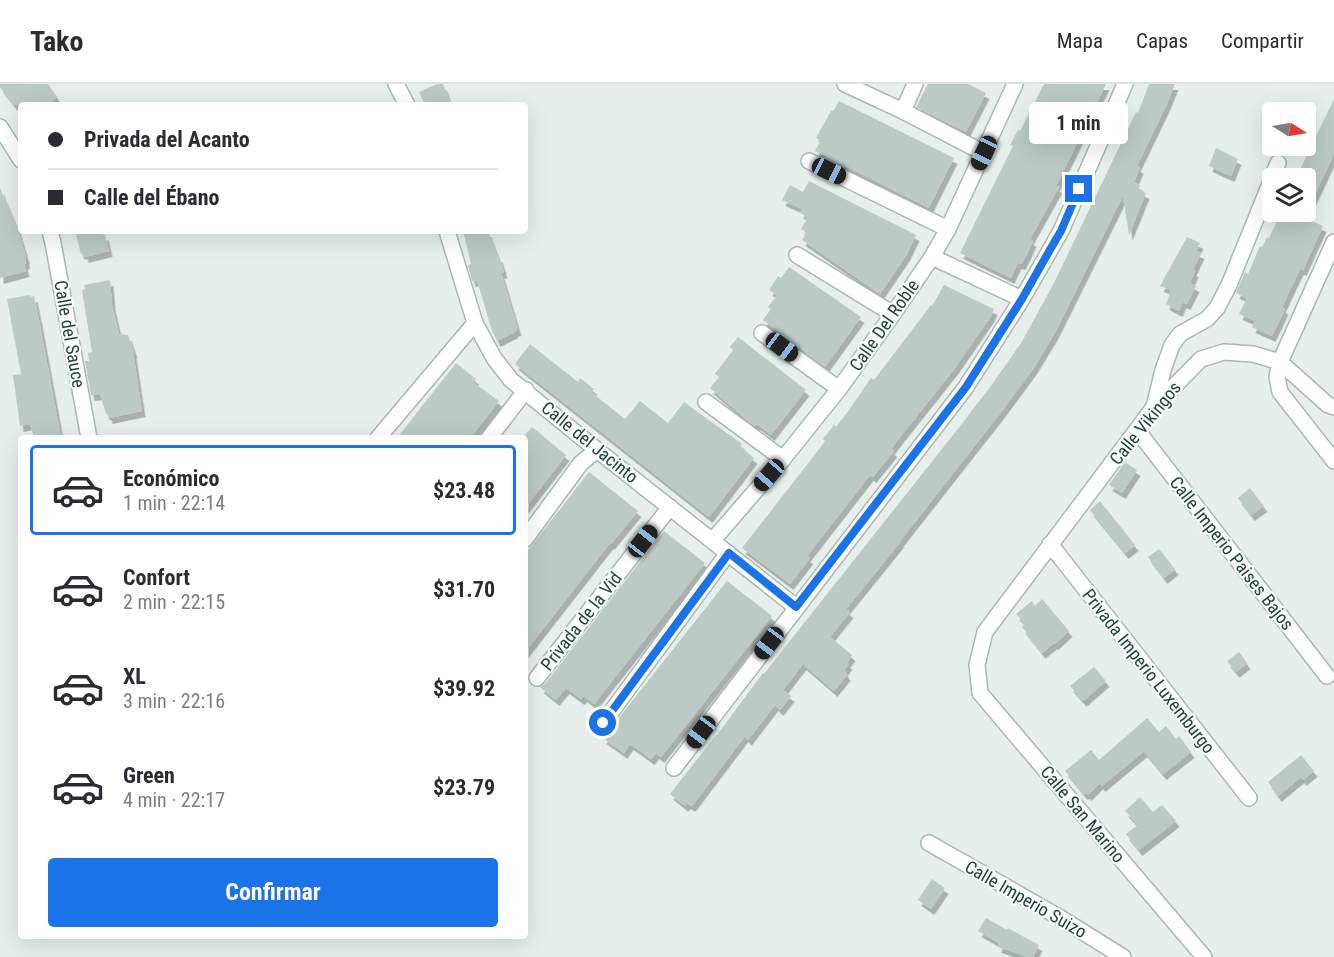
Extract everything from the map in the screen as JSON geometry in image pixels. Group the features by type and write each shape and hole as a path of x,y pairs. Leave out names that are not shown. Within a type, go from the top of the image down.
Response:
{"street":[{"path":"396,84 405,102"},
{"path":"845,84 984,153"},
{"path":"903,111 915,84"},
{"name":"Calle Del Roble","path":"712,540 783,459 839,389 932,257 948,230 1015,84"},
{"path":"674,768 966,387 1022,299 1061,231 1125,84"},
{"path":"0,127 18,155"},
{"path":"809,161 948,230"},
{"path":"1276,168 1278,163"},
{"path":"1154,407 1172,345 1180,334 1207,319 1217,308 1229,285 1262,204"},
{"name":"Calle del Sauce","path":"51,234 88,435"},
{"name":"Calle del Jacinto","path":"448,234 475,323 494,358 512,380 796,607"},
{"path":"1334,242 1280,362 1277,377 1280,392 1334,461"},
{"path":"797,255 893,314"},
{"path":"932,257 1022,299"},
{"path":"381,435 475,323"},
{"path":"762,333 839,389"},
{"name":"Calle Vikingos","path":"977,665 985,632 1154,407 1201,359 1224,352 1253,354 1280,362"},
{"path":"1280,362 1328,405 1334,407"},
{"path":"491,435 526,390"},
{"path":"706,402 783,459"},
{"name":"Calle Imperio Paises Bajos","path":"1137,430 1327,676"},
{"path":"528,535 581,463 597,450"},
{"name":"Privada de la Vid","path":"537,678 670,507"},
{"name":"Privada Imperio Luxemburgo","path":"1050,544 1249,798"},
{"path":"603,723 729,553"},
{"name":"Calle San Marino","path":"977,665 980,693 1204,957"},
{"name":"Calle Imperio Suizo","path":"930,843 1059,917 1122,957"}],"building":[{"path":"0,84 48,84 57,97 50,102 18,102 18,105 14,105"},
{"path":"437,84 443,84 450,102 424,102 419,92"},
{"path":"928,84 968,84 986,93 966,132 916,107"},
{"path":"1044,84 1106,84 1056,186 1059,187 1030,239 1033,241 1029,250 1022,264 1018,263 1011,278 960,253 1013,146 1010,145 1018,130 1020,131"},
{"path":"1149,84 1175,84 1137,166 1140,168 1134,182 1140,185 1138,189 1146,193 1129,235 1123,196 1055,333 1033,369 846,609 850,612 830,637 852,655 844,670 847,675 834,691 803,664 783,690 791,696 780,710 775,705 748,740 745,736 692,806 687,803 685,806 670,794 763,673 953,435 1021,343 1054,283 1136,112 1138,113"},
{"path":"1334,99 1334,154 1316,192 1316,168 1301,168 1307,156 1316,156 1316,136"},
{"path":"839,101 954,158 929,208 815,151 820,142 816,138"},
{"path":"1216,148 1238,159 1231,176 1209,166"},
{"path":"809,181 916,235 907,254 880,294 802,240 807,233 801,229 807,217 800,213 802,209 782,200 790,185 803,192"},
{"path":"0,188 18,230 26,257 24,264 26,271 0,278"},
{"path":"1276,222 1314,222 1323,226 1303,270 1300,269 1282,307 1285,309 1272,336 1252,327 1255,321 1239,314 1247,298 1236,293 1245,272 1248,274 1260,246 1262,247 1267,237 1269,238"},
{"path":"76,234 105,234 109,251 85,257 84,253 81,254"},
{"path":"464,234 489,234 504,272 501,273 518,330 497,341 477,280 472,281 468,265 471,264"},
{"path":"1187,237 1200,243 1196,251 1201,253 1190,283 1196,286 1187,304 1183,302 1179,311 1166,304 1171,290 1160,286"},
{"path":"789,267 861,317 825,367 763,320 771,309 768,307 777,295 769,290 778,276 781,278"},
{"path":"110,280 112,305 119,334 128,335 134,352 142,411 109,418 100,394 91,395 85,361 89,361 88,353 92,352 82,290 85,289 84,285"},
{"path":"944,285 994,309 991,316 955,368 891,449 894,451 873,477 870,475 807,556 810,558 790,584 742,548 820,448 825,441 823,439 834,425 836,427 871,378 874,380 932,306"},
{"path":"34,296 60,435 33,435 30,424 20,426 13,375 21,374 7,299"},
{"path":"738,337 806,390 771,435 757,424 755,426 747,420 710,388 719,377 715,374 733,350 730,347"},
{"path":"530,344 578,382 580,378 594,389 591,392 625,419 640,401 668,423 684,402 742,444 740,446 754,458 709,517 515,364"},
{"path":"456,363 476,379 473,382 499,401 472,435 399,435"},
{"path":"532,427 566,455 528,504 528,435 525,435"},
{"path":"1125,462 1137,470 1122,493 1109,485"},
{"path":"589,472 638,511 610,543 528,648 528,550"},
{"path":"1250,488 1264,506 1251,515 1238,498"},
{"path":"1100,501 1135,545 1125,553 1090,510"},
{"path":"664,531 705,563 594,704 584,696 581,699 566,688 556,700 540,687 545,684"},
{"path":"1159,549 1175,569 1164,578 1148,557"},
{"path":"727,581 772,616 661,757 656,753 651,759 630,744 624,753 603,738"},
{"path":"1042,599 1069,631 1042,653 1022,627 1025,624 1016,614 1032,601 1035,606"},
{"path":"1239,652 1247,663 1236,672 1227,661"},
{"path":"1094,667 1106,681 1083,701 1070,686"},
{"path":"1147,718 1159,732 1166,726 1176,739 1179,736 1191,752 1163,774 1144,751 1102,786 1100,783 1088,795 1084,794 1065,771 1091,750 1099,760"},
{"path":"1301,755 1314,771 1303,780 1301,777 1278,796 1268,782"},
{"path":"1140,797 1153,812 1162,805 1176,821 1139,850 1126,834 1138,825 1125,811"},
{"path":"932,879 945,888 931,909 918,900"},
{"path":"986,918 1039,945 1033,957 998,947 999,943 978,931"}],"route":[{"path":"603,723 729,553 796,607 966,387 1022,299 1061,231 1079,189"}]}
